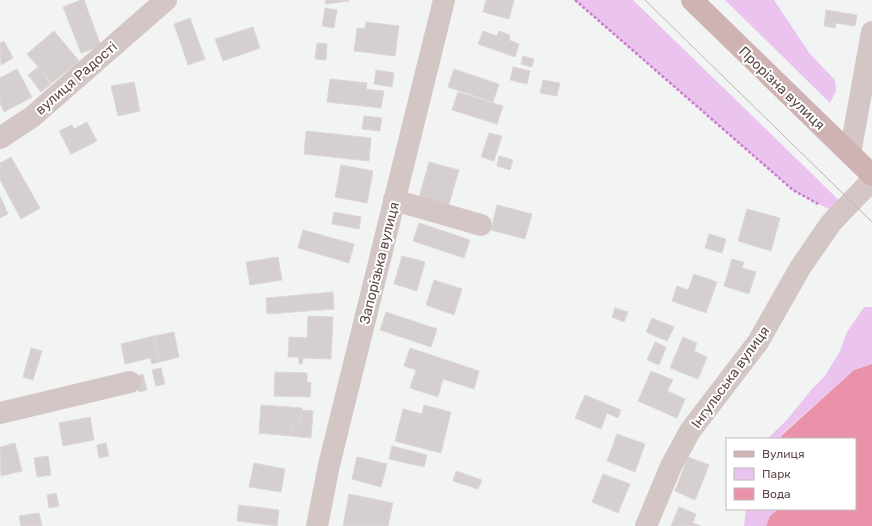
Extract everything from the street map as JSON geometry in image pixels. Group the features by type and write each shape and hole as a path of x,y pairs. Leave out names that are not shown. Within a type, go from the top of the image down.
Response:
{"main road":[{"name":"Прорізна вулиця","path":"692,0 872,175"}],"street":[{"name":"вулиця Радості","path":"0,138 32,117 146,7 166,0"},
{"name":"Запорізька вулиця","path":"317,526 329,465 444,0"},
{"path":"850,154 872,32"},
{"name":"Інгульська вулиця","path":"646,526 672,466 690,431 758,342 800,268 838,214 872,180"},
{"path":"394,200 480,225"},
{"path":"0,413 130,382"}],"path":[{"path":"575,0 793,190 838,214"}],"green space":[{"path":"575,0 633,0 846,207 838,214 793,190"},
{"path":"725,0 774,0 810,54 835,80 836,91 830,103"},
{"path":"864,307 872,307 872,364 854,370 782,434 780,438 768,438 786,421 812,389 825,376 840,351 847,332"},
{"path":"746,510 776,510 770,516 766,526 744,526"}],"water":[{"path":"872,364 872,526 766,526 770,516 776,510 856,510 856,438 780,438 854,370"}],"building":[{"path":"84,0 101,46 81,53 63,7"},
{"path":"325,0 349,0 349,1 326,4"},
{"path":"486,0 514,0 509,19 483,12"},
{"path":"325,8 337,10 334,28 322,26"},
{"path":"826,10 857,15 855,26 836,23 835,28 824,26"},
{"path":"190,18 205,59 188,65 174,24"},
{"path":"366,22 399,26 395,56 354,51 357,28 365,29"},
{"path":"253,27 260,48 223,61 215,39"},
{"path":"54,31 79,61 52,83 27,54"},
{"path":"483,31 497,36 499,31 510,35 509,40 519,44 515,57 478,44"},
{"path":"4,41 13,58 1,65 0,43"},
{"path":"317,43 327,44 326,60 315,59"},
{"path":"523,56 534,59 532,67 521,64"},
{"path":"38,67 51,84 41,92 28,75"},
{"path":"513,67 530,71 527,84 510,80"},
{"path":"17,69 32,97 4,112 0,103 0,78"},
{"path":"454,69 499,84 493,102 448,87"},
{"path":"376,70 394,73 392,87 374,84"},
{"path":"330,79 367,83 366,89 384,91 381,108 327,102"},
{"path":"543,80 560,83 557,96 540,93"},
{"path":"134,82 140,111 118,116 111,86"},
{"path":"458,92 503,106 497,124 452,110"},
{"path":"364,116 382,118 380,131 362,129"},
{"path":"87,122 97,141 71,154 59,131 72,125 74,129"},
{"path":"306,131 371,138 369,161 304,154"},
{"path":"489,133 502,136 494,161 481,157"},
{"path":"499,156 513,160 510,170 497,166"},
{"path":"11,157 40,208 21,219 0,180 0,163"},
{"path":"429,162 459,170 448,207 419,198"},
{"path":"341,165 373,171 367,203 335,197"},
{"path":"0,196 8,214 0,218"},
{"path":"497,205 532,214 525,239 491,230"},
{"path":"747,209 780,218 771,251 738,241"},
{"path":"334,212 361,217 359,229 332,224"},
{"path":"419,223 470,240 464,258 413,241"},
{"path":"303,230 354,244 349,263 298,248"},
{"path":"709,234 726,239 722,253 705,248"},
{"path":"402,256 425,262 417,291 394,284"},
{"path":"278,257 282,280 250,285 246,262"},
{"path":"732,259 744,262 742,268 756,272 749,294 724,286"},
{"path":"694,274 717,282 706,313 672,301 677,286 688,290"},
{"path":"434,280 462,289 454,315 426,305"},
{"path":"333,292 334,309 267,314 266,298"},
{"path":"615,308 628,312 624,322 612,317"},
{"path":"386,312 437,329 431,347 380,330"},
{"path":"308,316 333,317 331,359 303,358 302,364 299,364 299,357 288,357 289,337 307,338"},
{"path":"652,318 674,327 667,341 646,332"},
{"path":"174,332 179,357 160,362 154,336"},
{"path":"154,336 160,362 152,364 150,358 125,364 121,344"},
{"path":"683,337 697,343 694,351 707,357 698,379 670,368"},
{"path":"655,342 666,347 659,365 647,360"},
{"path":"31,348 42,351 33,380 23,377"},
{"path":"410,348 479,371 474,389 443,379 438,397 410,388 416,370 404,366"},
{"path":"161,368 165,384 156,386 152,370"},
{"path":"651,371 673,380 667,391 685,399 677,418 638,401"},
{"path":"275,372 307,373 307,382 311,383 310,397 274,396"},
{"path":"143,374 147,390 139,392 135,376"},
{"path":"585,395 621,410 618,418 607,413 601,429 575,418"},
{"path":"261,405 302,408 301,423 293,422 291,436 259,433"},
{"path":"424,405 451,412 441,453 395,441 403,409 422,414"},
{"path":"302,410 313,411 311,438 291,436 293,422 301,423"},
{"path":"90,417 94,440 63,446 59,423"},
{"path":"617,434 645,444 635,472 607,461"},
{"path":"15,443 22,471 1,476 0,447"},
{"path":"106,443 109,456 99,458 97,445"},
{"path":"392,446 427,455 424,467 389,459"},
{"path":"48,456 51,475 37,477 34,458"},
{"path":"357,457 387,464 381,487 352,479"},
{"path":"688,457 709,465 695,500 675,491"},
{"path":"254,463 285,469 281,492 249,487"},
{"path":"456,471 482,480 478,489 453,481"},
{"path":"603,474 630,484 618,513 592,502"},
{"path":"56,493 59,506 49,508 47,495"},
{"path":"349,494 393,503 388,526 343,526"},
{"path":"239,505 279,510 277,526 237,521"},
{"path":"679,507 696,514 693,523 701,526 671,526"},
{"path":"39,513 42,526 21,526 19,516"}],"tram line":[{"path":"645,0 872,222"}]}
